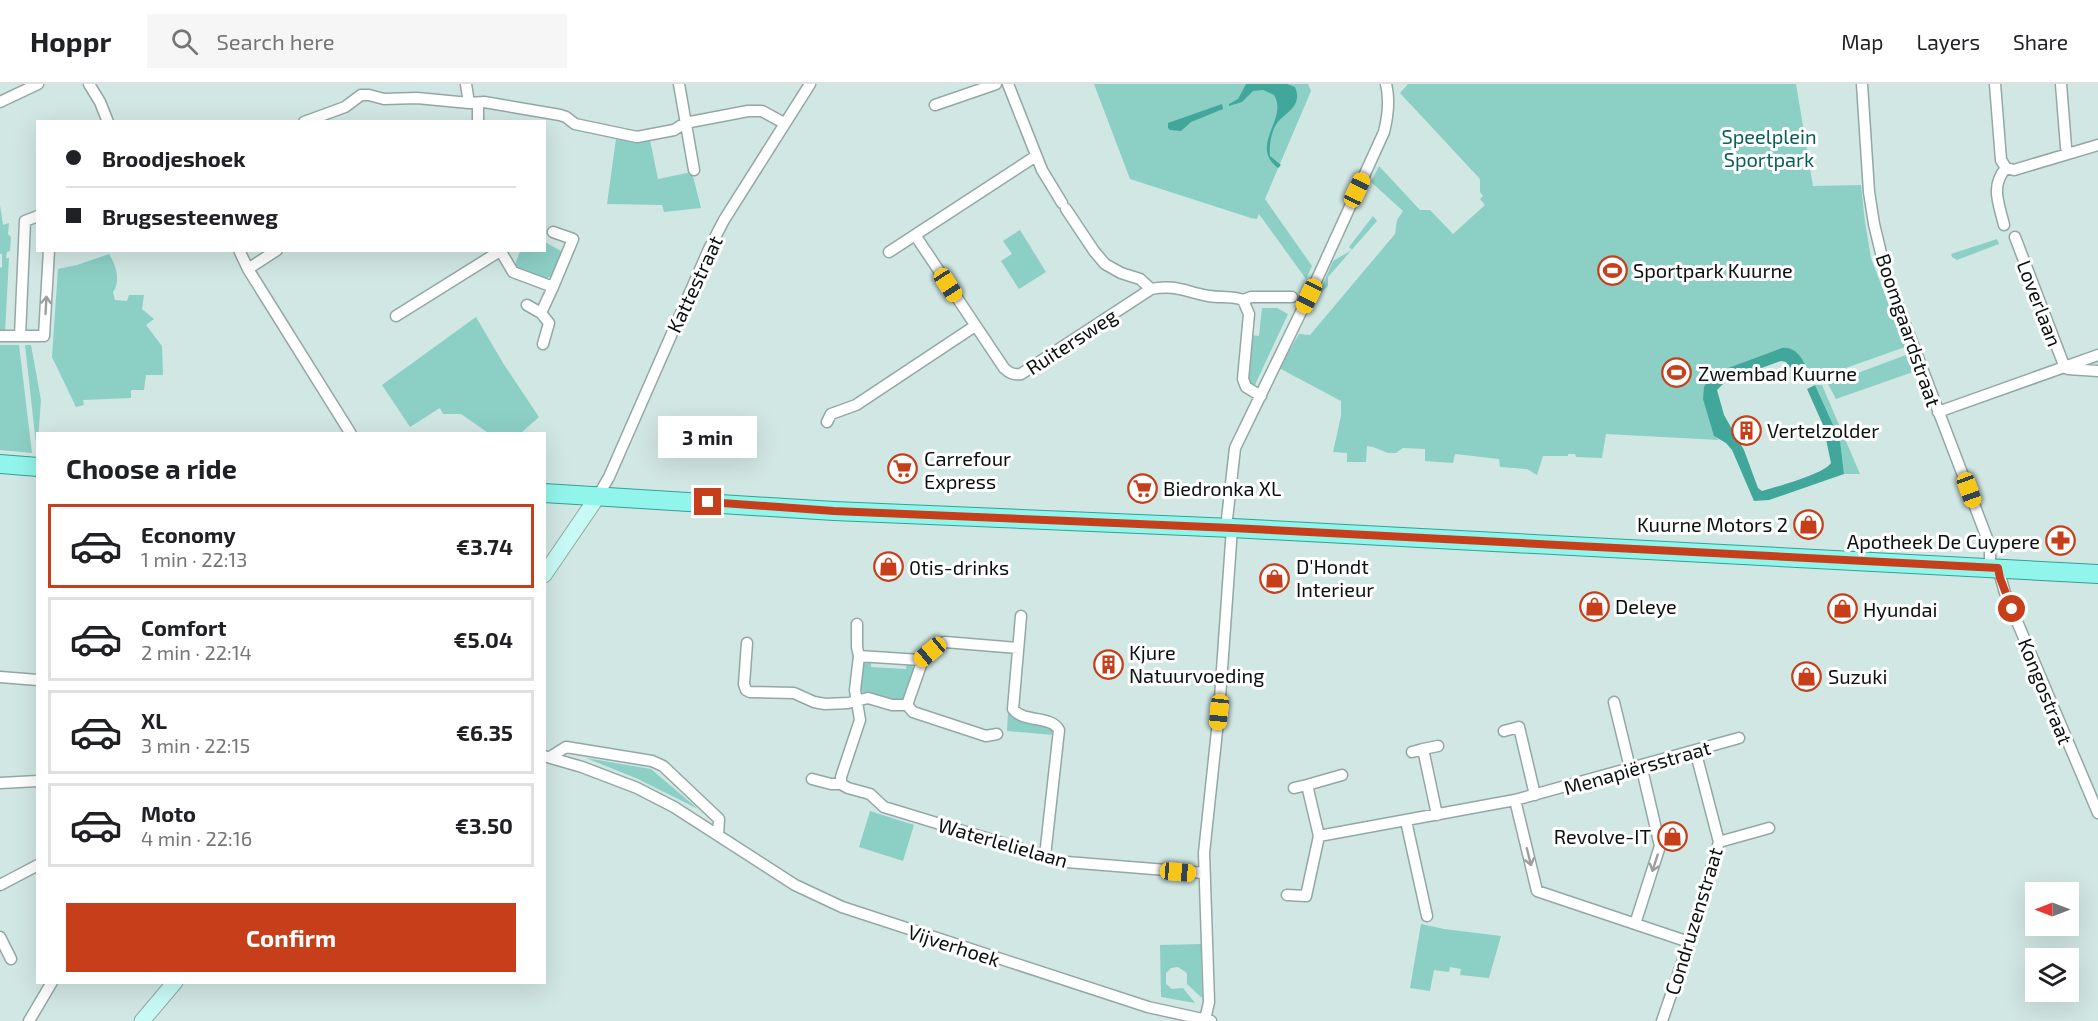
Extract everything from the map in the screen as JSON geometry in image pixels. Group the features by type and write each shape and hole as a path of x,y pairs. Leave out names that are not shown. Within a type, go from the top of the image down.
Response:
{"main road":[{"path":"0,464 36,467"},
{"path":"546,493 834,511 1229,528 2098,574"}],"street":[{"path":"0,102 39,84"},
{"path":"89,84 107,120"},
{"path":"357,84 361,95"},
{"path":"466,84 478,120"},
{"path":"679,84 694,170"},
{"name":"Kattestraat","path":"598,496 609,477 709,249 724,220 810,84"},
{"path":"935,105 996,84"},
{"path":"1008,84 1036,156 1064,206 1094,251 1106,264 1121,273 1140,279 1151,289 1166,286 1210,296 1234,297 1243,300 1251,297 1292,297"},
{"path":"1208,1021 1203,873 1219,712 1235,448 1384,132 1389,95 1386,84"},
{"name":"Boomgaardstraat","path":"1862,84 1869,192 1886,274 1990,546 1994,568"},
{"path":"1995,84 2001,160 2006,168 2014,170 2098,145"},
{"path":"2061,84 2068,154"},
{"path":"309,120 345,107 361,95 369,95 384,99 417,98 484,102 560,115 575,124 630,136 674,130 685,123 748,111 762,111 784,123"},
{"path":"889,252 1036,156"},
{"path":"2004,225 1996,191 1998,177 2006,168"},
{"path":"20,336 26,221 36,217"},
{"path":"541,313 573,239 553,232"},
{"name":"Ruitersweg","path":"915,235 1009,373 1021,374 1151,289"},
{"name":"Loverlaan","path":"2015,237 2065,368"},
{"path":"0,336 44,336 49,252"},
{"path":"240,252 248,269 350,432"},
{"path":"248,269 274,252"},
{"path":"396,316 498,252"},
{"path":"501,252 513,272 553,287"},
{"path":"1243,300 1249,314 1243,379 1246,387 1261,396"},
{"path":"527,305 541,313 549,323 543,344"},
{"path":"827,422 831,414 856,405 975,326"},
{"path":"1938,412 2098,355"},
{"path":"2065,368 2098,371"},
{"path":"546,572 598,496"},
{"name":"Kongostraat","path":"1994,568 2098,813"},
{"path":"1021,616 1013,709 1019,715 1054,724 1059,730 1045,856"},
{"path":"841,784 841,777 860,720 855,690 859,656 856,646 857,624"},
{"path":"859,656 920,660 939,644 945,642 1018,648"},
{"path":"747,643 744,684 746,690 750,692 794,693 825,704 848,703 868,698 892,705 907,705 913,712 986,736 997,734"},
{"path":"907,705 921,665 920,660"},
{"path":"0,677 36,680"},
{"path":"1614,702 1660,846 1635,924"},
{"path":"1504,731 1519,727 1535,795"},
{"name":"Menapiërsstraat","path":"1319,836 1515,800 1739,738"},
{"path":"1437,815 1418,750 1438,746"},
{"name":"Vijverhoek","path":"547,756 566,747 652,761 663,766 719,819 718,835"},
{"name":"Condruzenstraat","path":"1662,1021 1719,842 1695,750"},
{"name":"Vijverhoek","path":"547,756 636,788 674,807 795,885 842,908 1138,1004 1208,1021"},
{"path":"1294,788 1342,775"},
{"name":"Waterlelielaan","path":"813,779 841,784 870,794 884,807 1045,856 1054,861 1203,873"},
{"path":"0,783 36,782"},
{"path":"1287,895 1306,896 1319,836 1307,784"},
{"path":"1515,800 1537,891 1689,942"},
{"path":"1406,820 1427,916"},
{"path":"1719,842 1769,828"},
{"path":"0,885 36,866"},
{"path":"0,937 12,958"},
{"path":"30,1021 51,984"},
{"path":"142,1021 173,984"}],"green space":[{"path":"1094,84 1308,84 1311,91 1265,199 1312,266 1306,279 1259,214 1257,219 1251,218 1130,179"},
{"name":"Sportpark Kuurne","path":"1408,84 1796,84 1813,186 1861,185 1871,258 1905,347 1812,380 1800,357 1788,348 1717,372 1714,436 1719,440 1606,434 1602,458 1576,457 1575,454 1543,456 1537,475 1527,469 1500,467 1499,459 1455,454 1453,463 1425,461 1425,449 1403,448 1396,453 1388,453 1367,446 1366,462 1347,462 1347,453 1333,452 1341,416 1341,401 1279,368 1299,334 1310,335 1395,234 1397,220 1403,211 1371,182 1379,166 1420,210 1430,210 1453,234 1485,205 1480,199 1483,196 1480,192 1480,179 1400,93"},
{"path":"616,139 633,142 650,140 658,179 692,172 701,208 664,212 662,205 607,204"},
{"path":"0,205 3,225 9,223 8,234 11,237 10,251 7,252 6,258 9,258 5,332 0,332 2,254 0,254"},
{"path":"1373,216 1377,221 1352,250 1349,247"},
{"path":"1020,230 1046,272 1019,289 1001,261 1012,254 1003,241"},
{"path":"1997,239 1999,244 1957,260 1952,257 1951,254"},
{"path":"546,243 561,251 554,273 547,278 543,279 514,268 520,252 546,252"},
{"path":"1351,250 1328,277 1328,286 1318,296 1333,261"},
{"path":"109,254 117,273 117,283 113,292 115,300 127,301 129,295 144,295 142,309 154,319 146,325 162,346 163,375 146,375 144,390 131,390 131,398 83,400 84,405 76,407 52,357 58,269"},
{"path":"1262,308 1277,308 1288,314 1254,387 1247,378 1251,335 1259,336"},
{"path":"476,317 539,417 522,432 487,432 461,414 443,414 440,408 410,427 382,385"},
{"path":"0,345 19,345 32,453 0,450"},
{"path":"25,345 31,345 41,400 36,444"},
{"path":"1906,355 1913,372 1836,399 1828,384"},
{"path":"1815,385 1822,385 1860,474 1844,474 1840,440"},
{"path":"865,660 871,660 871,667 906,669 907,662 915,669 905,698 898,702 865,694 860,690 860,670"},
{"path":"1008,712 1012,716 1049,728 1054,731 1054,735 1007,731"},
{"path":"586,758 651,769 698,809 638,779"},
{"path":"870,811 914,825 903,861 859,847"},
{"path":"1421,924 1501,936 1489,978 1460,975 1461,969 1450,967 1449,972 1434,970 1430,991 1410,988"},
{"path":"1201,944 1202,998 1187,984 1187,973 1178,967 1171,968 1166,973 1166,984 1172,989 1183,988 1195,1003 1161,997 1160,945"}],"shaded area":[{"path":"1246,84 1287,84 1295,87 1297,99 1295,104 1277,123 1271,139 1270,156 1281,165 1278,168 1270,159 1267,150 1277,113 1274,95 1263,90 1253,91 1242,102 1229,106 1238,99"},
{"path":"1222,104 1223,109 1191,122 1181,131 1168,128 1168,123"},
{"path":"1782,348 1788,348 1798,354 1812,380 1804,384 1786,362 1781,361 1726,381 1717,390 1724,415 1744,450 1758,488 1762,491 1799,480 1831,463 1823,425 1807,389 1815,385 1840,440 1844,474 1769,500 1754,501 1732,450 1726,443 1714,436 1703,399 1704,387 1717,372"}],"place":[{"name":"Sportpark Kuurne","path":"1612,270"},
{"name":"Zwembad Kuurne","path":"1677,373"},
{"name":"Vertelzolder","path":"1746,430"},
{"name":"Carrefour Express","path":"903,469"},
{"name":"Biedronka XL","path":"1142,488"},
{"name":"Kuurne Motors 2","path":"1809,524"},
{"name":"Apotheek De Cuypere","path":"2061,541"},
{"name":"0tis-drinks","path":"888,567"},
{"name":"D'Hondt Interieur","path":"1275,578"},
{"name":"Deleye","path":"1594,606"},
{"name":"Hyundai","path":"1842,609"},
{"name":"Kjure Natuurvoeding","path":"1108,664"},
{"name":"Suzuki","path":"1807,676"},
{"name":"Revolve-IT","path":"1672,836"}],"route":[{"path":"708,502 834,511 1232,528 1998,568 2012,609"}],"park label":[{"name":"Speelplein Sportpark","path":"1769,148"}]}
